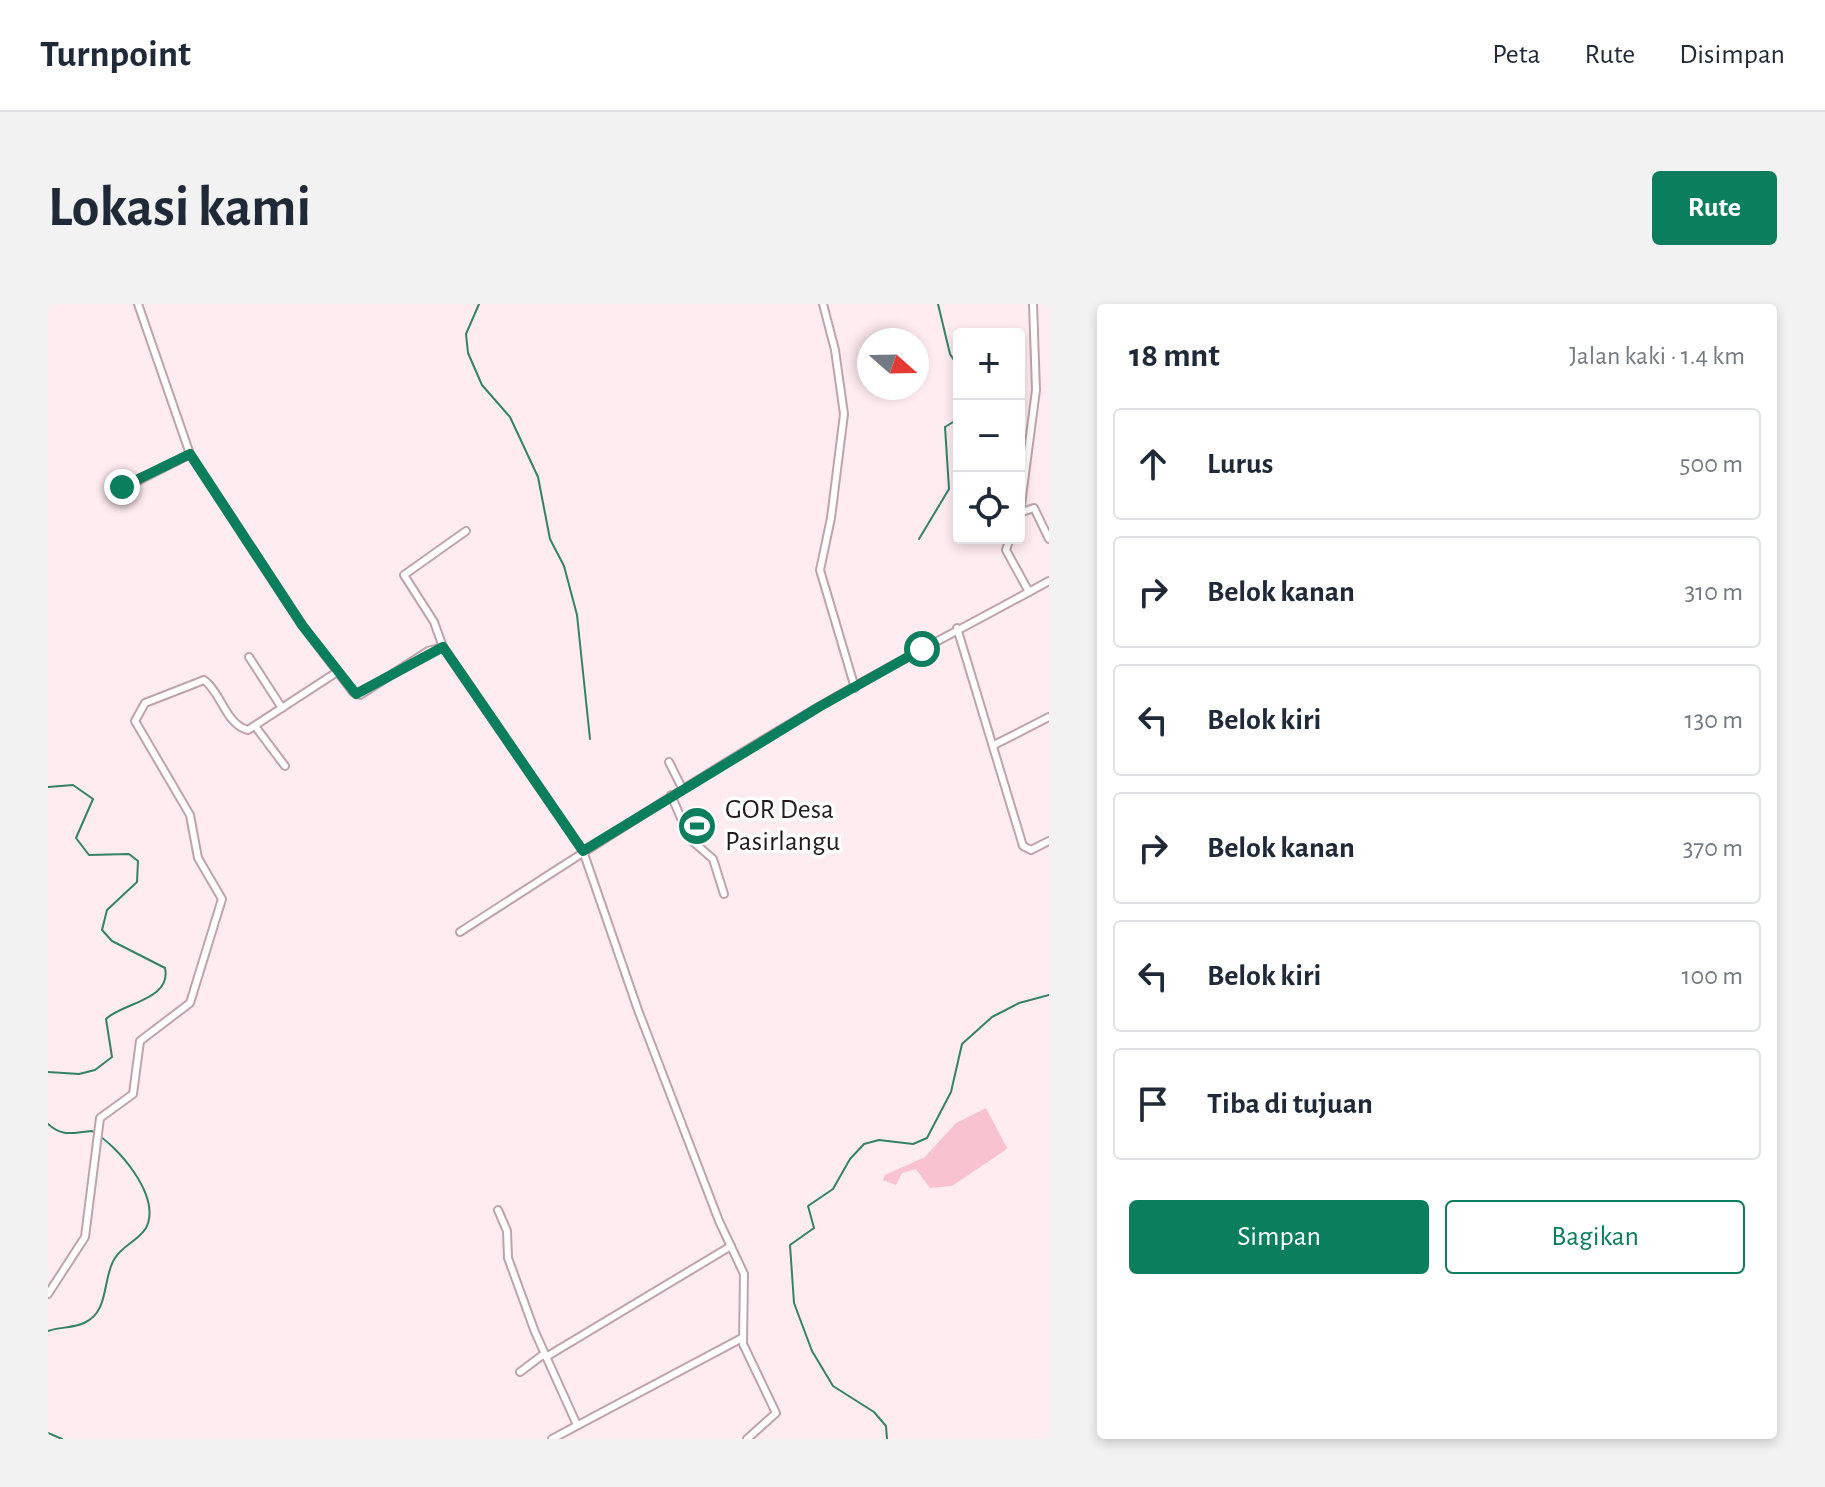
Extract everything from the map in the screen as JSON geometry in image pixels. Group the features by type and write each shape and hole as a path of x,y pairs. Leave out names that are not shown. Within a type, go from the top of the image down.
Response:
{"street":[{"path":"823,304 835,350 844,414 831,518 820,570 855,688"},
{"path":"1024,472 1036,379 1033,304"},
{"path":"141,305 190,454 302,625 353,692 360,695 428,651 443,647"},
{"path":"110,489 132,484 190,454"},
{"path":"1025,511 1034,508 1049,539"},
{"path":"466,531 404,575 434,622 443,647 583,851 638,1010 746,1281 742,1338 776,1413 747,1439"},
{"path":"1008,544 1006,550 1029,592"},
{"path":"460,932 682,788 957,628 1049,581"},
{"path":"957,628 1023,846 1031,850 1049,841"},
{"path":"249,657 282,708"},
{"path":"48,1294 85,1237 100,1118 133,1094 140,1041 190,1003 209,934 222,909 219,893 198,858 190,815 155,761 136,716 145,703 204,680 241,729 255,726 337,672"},
{"path":"994,745 1049,717"},
{"path":"255,726 285,766"},
{"path":"669,762 682,788"},
{"path":"671,795 690,839 713,859 724,894"},
{"path":"498,1210 507,1231 508,1258 545,1356 577,1425"},
{"path":"520,1372 731,1246"},
{"path":"552,1439 742,1338"}],"shaded area":[{"path":"986,1108 1007,1148 1004,1151 952,1186 930,1188 916,1169 902,1173 896,1185 883,1180 885,1175 925,1157 956,1123"}],"waterway":[{"path":"479,304 466,334 468,353 482,385 510,417 538,477 550,539 564,566 577,615 590,739"},
{"path":"938,304 953,359"},
{"path":"919,539 949,489 945,427 958,419 959,400"},
{"path":"48,787 73,785 93,799 76,838 89,855 129,854 138,861 137,882 107,910 102,930 112,941 165,968 165,979 154,994 106,1019 112,1057 95,1070 79,1074 48,1072"},
{"path":"887,1439 886,1426 874,1412 833,1386 812,1351 794,1303 790,1245 814,1228 808,1206 833,1189 850,1159 864,1144 879,1140 913,1144 927,1138 951,1092 962,1044 992,1017 1019,1003 1049,995"},
{"path":"48,1124 64,1133 92,1131 102,1138 124,1159 143,1187 149,1215 143,1232 115,1258 102,1303 92,1318 80,1325 48,1331"},
{"path":"48,1433 62,1439"}],"place":[{"name":"GOR Desa Pasirlangu","path":"697,826"}],"route":[{"path":"122,487 190,454 302,625 356,694 360,695 428,651 443,647 583,851 819,707 922,649"}]}
